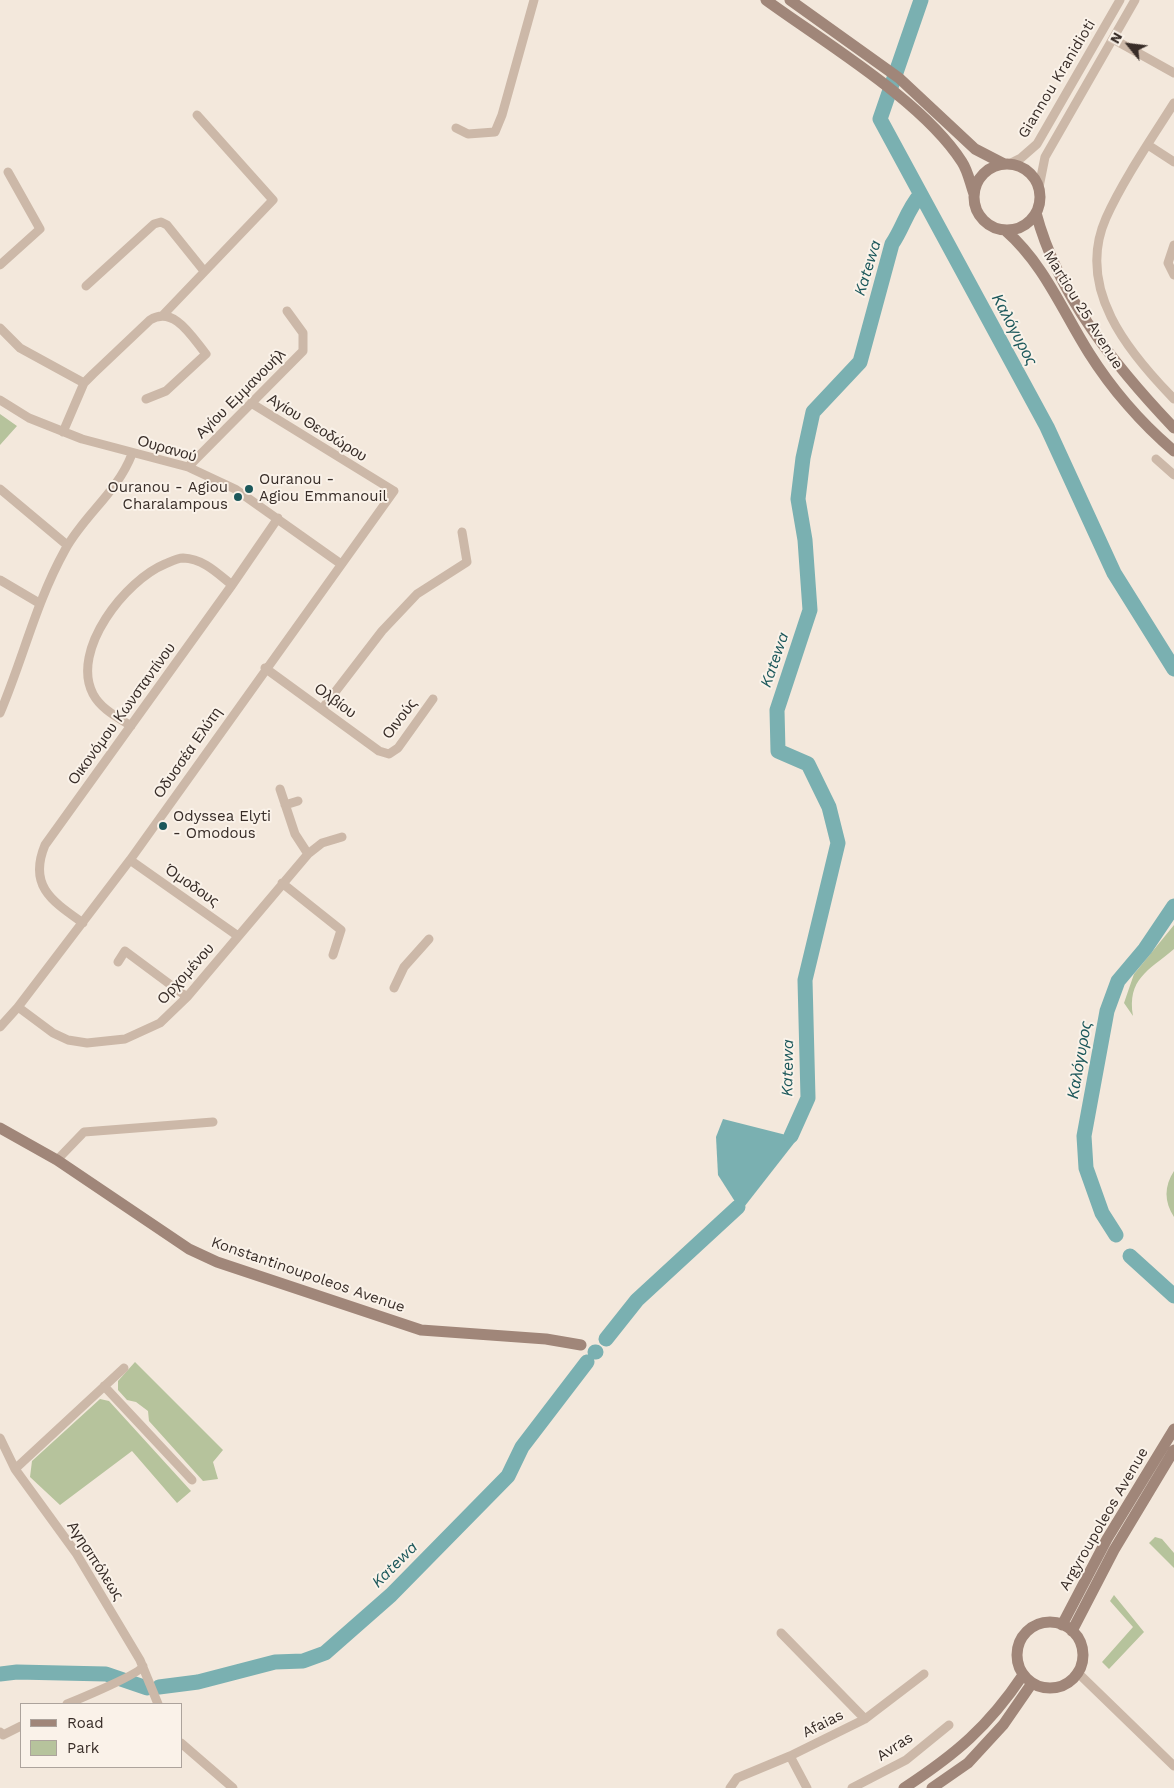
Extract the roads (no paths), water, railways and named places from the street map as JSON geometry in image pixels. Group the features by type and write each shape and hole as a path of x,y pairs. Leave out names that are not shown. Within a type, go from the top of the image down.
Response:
{"main road":[{"path":"766,0 890,89 950,145 963,163 974,194 976,207 982,219 993,227 1005,230 1018,228 1028,222 1036,213 1040,202 1039,187 1034,178 1025,169 1006,164 975,149 895,75 790,0"},
{"path":"974,194 978,180 988,170 1006,164"},
{"name":"Martiou 25 Avenue","path":"1036,213 1041,235 1089,326 1105,350 1143,396 1174,428"},
{"name":"Martiou 25 Avenue","path":"1005,230 1028,252 1041,269 1088,352 1112,384 1132,409 1174,451"},
{"name":"Konstantinoupoleos Avenue","path":"0,1128 57,1160 189,1248 216,1262 421,1330 546,1338 581,1345"},
{"name":"Argyroupoleos Avenue","path":"1062,1625 1107,1539 1174,1429"},
{"name":"Argyroupoleos Avenue","path":"1072,1632 1114,1550 1174,1450"},
{"path":"1052,1622 1062,1625 1072,1632 1082,1649 1082,1658 1073,1679 1059,1687 1041,1687 1032,1683 1023,1675 1017,1655 1024,1636 1041,1624 1052,1622"},
{"path":"904,1788 966,1744 1002,1708 1023,1675"},
{"path":"937,1787 968,1763 1003,1725 1032,1683"}],"street":[{"path":"456,128 468,134 495,132 502,115 534,0"},
{"name":"Giannou Kranidioti","path":"1006,164 1021,158 1037,144 1097,43 1120,0"},
{"name":"Giannou Kranidioti","path":"1039,187 1046,158 1135,0"},
{"path":"1097,43 1113,39 1174,74"},
{"path":"1174,103 1106,219 1098,248 1098,269 1102,296 1114,326 1150,375 1174,398"},
{"path":"62,432 84,383 150,320 163,314 273,200 197,115"},
{"path":"1148,145 1174,162"},
{"path":"0,265 40,229 8,172"},
{"path":"86,286 154,224 161,222 167,225 204,271"},
{"path":"1174,245 1168,263 1174,275"},
{"name":"Αγίου Εμμανουήλ","path":"188,467 303,352 303,333 287,312"},
{"path":"146,399 166,391 206,354 178,322 163,314"},
{"path":"0,328 20,348 84,383"},
{"name":"Ουρανού","path":"0,400 29,418 62,432 132,454 188,467 235,489 341,564"},
{"name":"Αγίου Θεοδώρου","path":"250,403 394,491"},
{"path":"0,713 39,604 68,545 120,479 132,454"},
{"path":"1156,459 1174,475"},
{"path":"0,489 68,545"},
{"name":"Οδυσσέα Ελύτη","path":"0,1027 18,1007 130,860 265,668 394,491"},
{"name":"Οικονόμου Κωνσταντίνου","path":"83,923 53,901 41,884 39,863 45,845 278,518"},
{"path":"322,709 382,631 417,594 467,562 462,532"},
{"path":"131,726 101,706 92,692 88,671 93,645 104,620 126,592 152,569 181,558 202,561 232,585"},
{"path":"0,580 39,604"},
{"name":"Ολβίου","path":"265,668 379,751 389,754"},
{"name":"Οινούς","path":"389,754 398,748 433,699"},
{"path":"280,789 295,834 308,854"},
{"path":"285,805 298,802"},
{"name":"Ορχομένου","path":"18,1007 53,1033 68,1040 107,1042 143,1032 160,1023 187,997 308,854 322,843 342,837"},
{"name":"Όμοδους","path":"130,860 238,936"},
{"path":"282,883 342,930 333,955"},
{"path":"394,988 404,967 430,939"},
{"path":"118,962 125,951 187,997"},
{"path":"57,1160 84,1132 213,1122"},
{"path":"15,1469 124,1368"},
{"path":"104,1386 192,1480"},
{"name":"Αγησιπόλεως","path":"0,1438 15,1469 76,1554 143,1666 158,1703"},
{"path":"781,1633 865,1719"},
{"path":"69,1703 133,1675 141,1670 143,1666"},
{"path":"1077,1672 1174,1766"},
{"name":"Afaias","path":"730,1788 736,1778 790,1756 865,1719 924,1674"},
{"name":"Avras","path":"852,1788 906,1760 950,1725"},
{"path":"0,1732 3,1735 20,1726"},
{"path":"182,1744 233,1788"},
{"path":"790,1756 806,1788"}],"water":[{"path":"723,1119 798,1138 741,1211 718,1175 716,1137"}],"waterway":[{"name":"Καλόγυρος","path":"921,0 880,119 1047,427 1114,573 1174,669"},
{"name":"Katewa","path":"791,1136 808,1098 805,980 838,843 829,807 808,764 778,751 777,710 810,610 805,540 798,499 803,458 813,412 860,362 892,244 920,195"},
{"name":"Καλόγυρος","path":"1116,1235 1102,1213 1086,1168 1084,1136 1107,1011 1118,981 1145,949 1174,906"},
{"name":"Katewa","path":"606,1339 637,1300 738,1207"},
{"name":"Καλόγυρος","path":"1130,1256 1174,1296"},
{"name":"Katewa","path":"159,1687 198,1682 275,1662 303,1661 325,1653 391,1595 508,1476 522,1447 587,1362"},
{"name":"Katewa","path":"0,1674 17,1672 106,1674 147,1688"}],"place":[{"name":"Ouranou - Agiou Emmanouil","path":"249,489"},
{"name":"Ouranou - Agiou Charalampous","path":"238,497"},
{"name":"Odyssea Elyti - Omodous","path":"163,826"}]}
